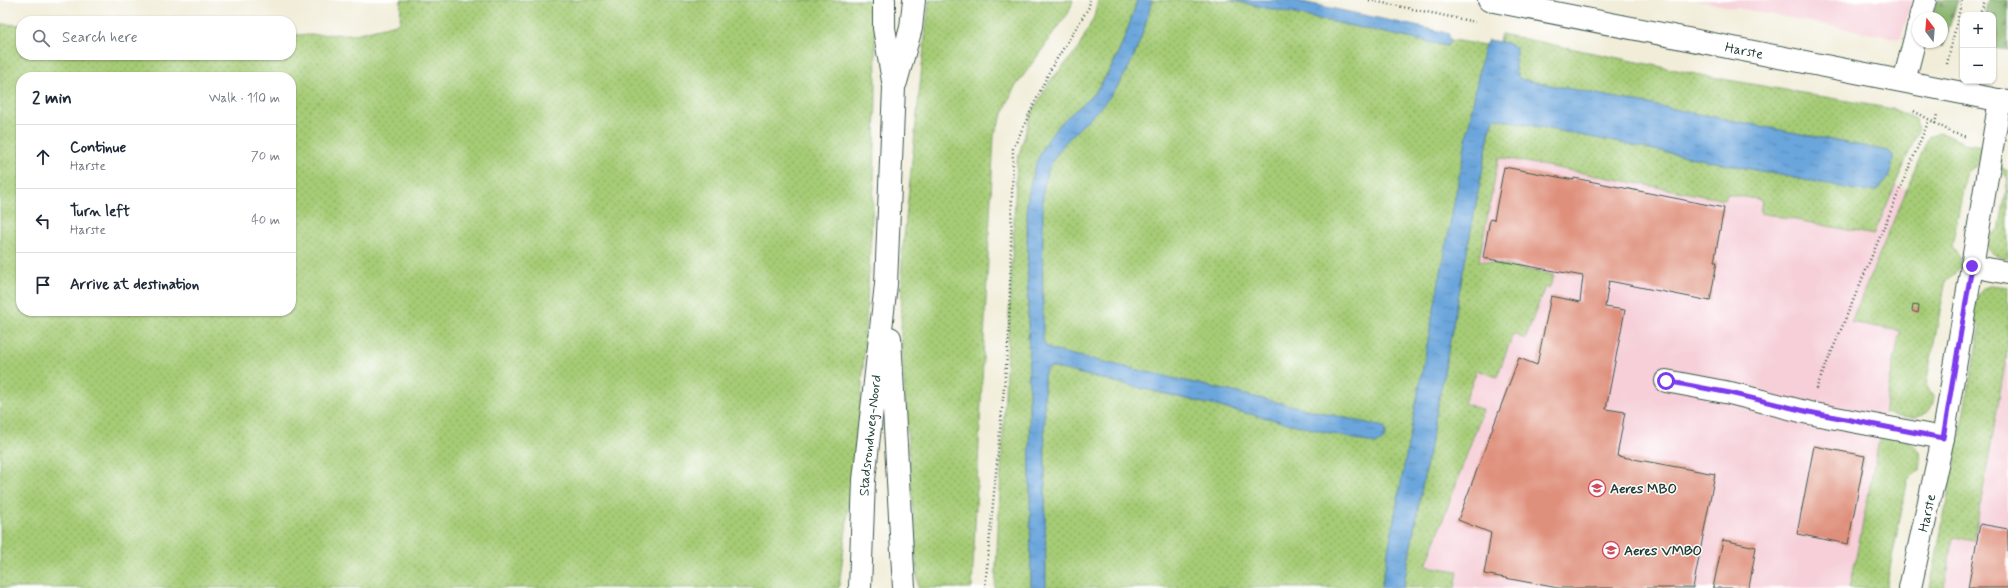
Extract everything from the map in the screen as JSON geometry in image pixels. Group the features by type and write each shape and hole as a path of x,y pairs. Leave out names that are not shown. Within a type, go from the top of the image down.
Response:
{"street":[{"name":"Stadsrondweg-Noord","path":"860,588 864,480 886,284 894,87 884,28 884,0"},
{"name":"Stadsrondweg-Noord","path":"894,87 911,28 914,0"},
{"name":"Harste","path":"1489,0 2004,101 1972,266 1943,438 1910,588"},
{"path":"1922,12 1925,0"},
{"path":"1904,81 1913,48"},
{"path":"1972,266 2008,273"},
{"name":"Stadsrondweg-Noord","path":"886,284 904,588"},
{"path":"1666,381 1730,393 1809,412 1943,438"}],"path":[{"path":"985,588 1009,335 1013,149 1050,70 1089,7 1090,0"},
{"path":"1947,63 1962,0"},
{"path":"1981,12 1985,0"},
{"path":"1809,412 1813,397 1929,120"}],"shaded area":[{"path":"1694,0 1913,0 1900,39"},
{"path":"1490,130 1884,186 1886,181 1926,197 1850,588 1403,588"},
{"path":"2008,347 2008,588 1944,588 1953,537 1974,540"}],"green space":[{"path":"401,0 875,0 876,97 874,184 861,404 839,588 0,588 0,24 16,25 16,60 296,60 296,35 355,34 400,23"},
{"path":"929,0 1073,0 1069,12 1013,90 994,135 972,588 918,588 901,339 902,256"},
{"path":"1098,0 1137,0 1118,54 1111,67 1104,79 1086,102 1027,203 1031,588 995,588 1017,161 1031,114 1050,81 1078,49 1094,17"},
{"path":"1152,0 1228,0 1447,46 1451,40 1485,45 1381,588 1046,588 1044,374 1048,368 1052,367 1376,444 1386,436 1384,427 1052,350 1044,344 1043,189 1046,176 1057,154 1064,145 1115,90 1135,54 1145,27"},
{"path":"1937,0 1958,0 1948,31 1948,12 1934,12"},
{"path":"1988,0 2008,0 2008,50 1996,48 1996,12 1985,12"},
{"path":"1501,34 1706,76 1893,109 1916,119 1918,131 1874,235 1760,213 1762,200 1727,194 1725,200 1499,157 1479,260 1554,275 1549,289 1545,287 1525,339 1513,334 1497,377 1477,370 1464,403 1483,410 1426,566 1458,571 1455,588 1403,588 1490,130 1495,118 1855,190 1877,191 1887,180 1892,166 1893,155 1888,151 1520,79 1515,71 1516,47 1507,43 1499,42"},
{"path":"1940,132 1964,143 1982,146 1978,165 1967,171 1952,245 1961,260 1958,271 1946,280 1926,385 1934,397 1932,406 1928,412 1922,415 1915,417 1899,416 1884,413 1900,331 1851,322 1929,136"},
{"path":"2000,167 2008,171 2008,180 1999,169"},
{"path":"2008,180 2008,259 1999,257 1992,253 1987,247 1986,238 1999,230"},
{"path":"1992,285 2008,287 2008,347 1974,541 1953,537 1944,588 1930,588 1980,328 1972,318 1979,293 1986,287"},
{"path":"1880,435 1904,440 1916,447 1921,460 1920,470 1908,479 1886,588 1850,588"}],"water":[{"path":"1137,0 1152,0 1145,27 1129,66 1115,90 1106,101 1072,136 1057,154 1046,176 1043,188 1044,344 1052,350 1384,427 1386,431 1383,441 1376,444 1052,367 1048,368 1044,374 1046,588 1031,588 1027,203 1029,191 1039,157 1050,137 1066,118 1088,100 1112,67 1126,34"},
{"path":"1229,0 1293,0 1448,33 1451,40 1447,46"},
{"path":"1488,40 1507,43 1516,47 1515,71 1520,79 1888,151 1893,155 1892,166 1887,180 1876,191 1855,190 1495,118 1490,130 1403,588 1381,588 1483,50"}],"building":[{"path":"1504,167 1574,180 1574,178 1724,208 1714,262 1717,262 1710,301 1609,281 1605,307 1625,310 1606,409 1625,412 1617,456 1715,474 1693,588 1558,588 1484,574 1491,533 1458,520 1519,358 1537,365 1551,296 1580,302 1583,276 1483,258 1490,219 1494,220"},
{"path":"1913,305 1919,306 1918,313 1912,311"},
{"path":"1814,446 1865,456 1848,544 1797,534"},
{"path":"1980,524 2008,529 2008,588 1968,588"},
{"path":"1723,540 1756,547 1749,588 1713,588"}],"place":[{"name":"Aeres MBO","path":"1597,488"},
{"name":"Aeres VMBO","path":"1611,550"}],"route":[{"path":"1666,381 1730,393 1809,412 1943,438 1972,266"}]}
